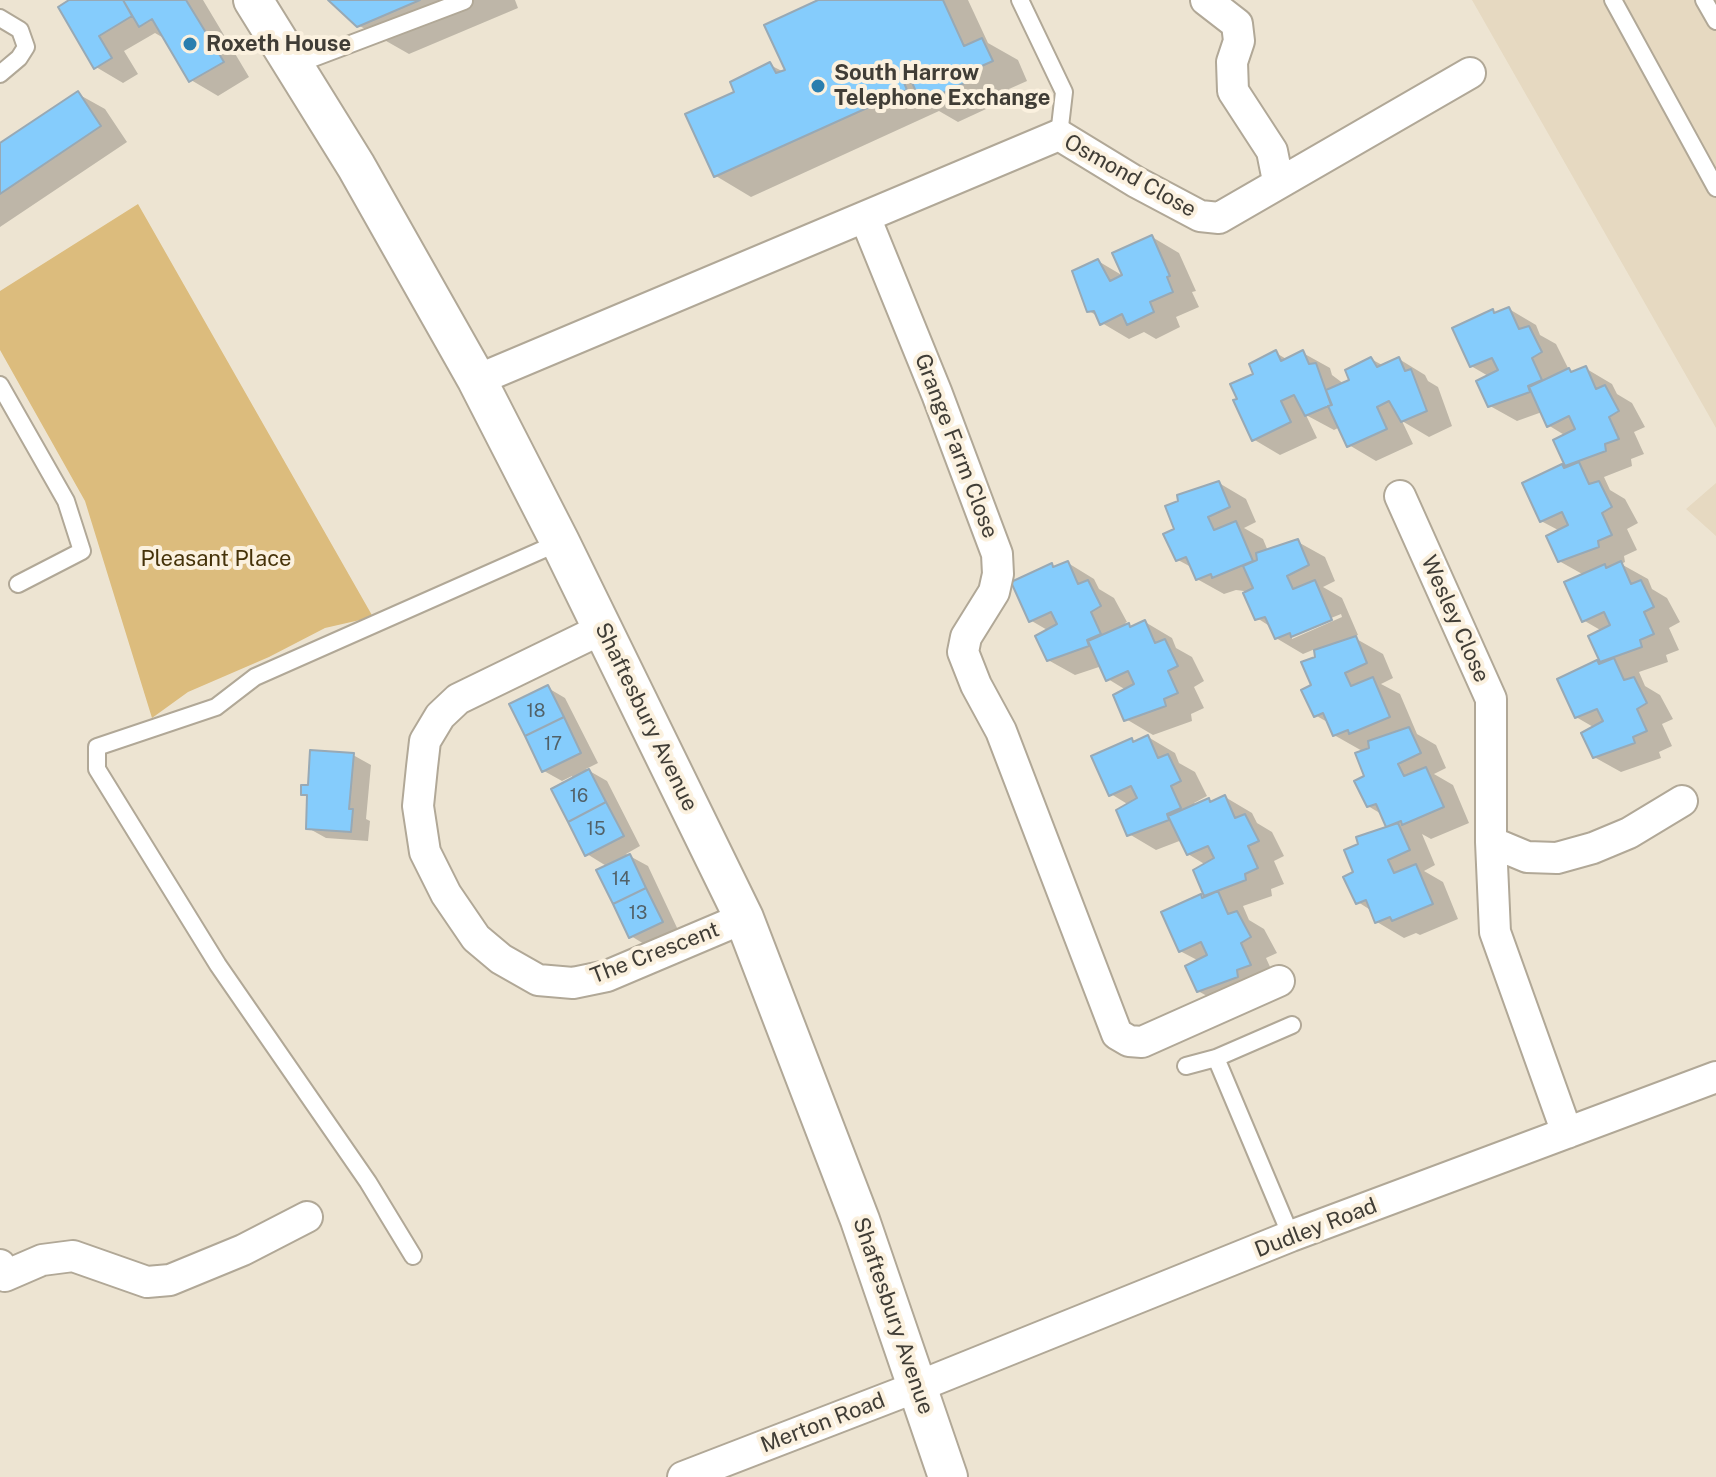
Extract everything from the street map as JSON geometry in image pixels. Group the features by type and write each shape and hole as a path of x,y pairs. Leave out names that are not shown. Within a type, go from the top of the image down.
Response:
{"street":[{"name":"Shaftesbury Avenue","path":"253,0 356,166 477,380 744,918 860,1220 948,1477"},
{"path":"1206,0 1237,24 1239,41 1232,62 1233,91 1272,151 1278,181"},
{"name":"Osmond Close","path":"865,217 1059,135 1200,216 1219,218 1278,181 1470,73"},
{"path":"477,380 865,217"},
{"name":"Grange Farm Close","path":"865,217 937,394 997,554 998,574 994,592 966,637 963,652 976,685 1001,731 1117,1034 1129,1041 1142,1042 1279,981"},
{"name":"Wesley Close","path":"1400,496 1491,699 1491,842 1495,932 1567,1133"},
{"name":"The Crescent","path":"602,629 458,699 440,716 425,741 422,767 418,806 425,852 446,894 476,938 501,959 538,980 573,983 607,976 744,918"},
{"path":"1491,842 1527,857 1557,858 1629,833 1682,801"},
{"name":"Dudley Road","path":"919,1386 1291,1236 1716,1077"},
{"path":"2,1270 73,1256 147,1282 170,1280 243,1250 307,1217"},
{"name":"Merton Road","path":"683,1477 919,1386"}],"lane":[{"path":"1020,0 1064,92 1059,135"},
{"path":"1613,0 1716,188"},
{"path":"1704,0 1716,21"},
{"path":"293,66 464,1"},
{"path":"0,18 20,30 26,47 19,58 0,74"},
{"path":"0,385 66,501 82,551 18,584"},
{"path":"413,1256 368,1182 218,965 97,769 97,747 216,707 255,677 560,542"},
{"path":"1186,1066 1216,1058 1292,1025"},
{"path":"1216,1058 1291,1236"}],"shaded area":[{"path":"1472,0 1716,0 1716,428"},
{"path":"1716,483 1716,536 1686,509"}],"green space":[{"name":"Pleasant Place","path":"138,204 373,617 325,628 269,657 188,692 152,718 85,501 0,350 0,291"}],"building":[{"path":"69,0 123,0 132,16 99,36 112,58 94,69 58,7"},
{"name":"Roxeth House","path":"123,0 186,0 224,62 189,82 152,19 139,27"},
{"path":"328,0 420,0 357,27"},
{"name":"South Harrow Telephone Exchange","path":"818,0 943,0 964,46 982,38 993,61 975,69 978,77 921,103 906,69 900,73 907,90 714,177 685,114 734,92 730,82 770,62 776,73 785,70 764,25"},
{"path":"78,91 101,126 0,194 0,143"},
{"path":"1152,235 1170,276 1167,277 1173,292 1150,302 1154,312 1127,325 1122,314 1100,325 1094,311 1087,312 1072,271 1098,259 1110,281 1122,275 1112,253"},
{"path":"1509,307 1519,329 1529,326 1542,352 1532,358 1542,380 1528,386 1530,392 1488,407 1476,381 1498,370 1492,358 1470,367 1452,328 1493,309 1494,313"},
{"path":"1276,350 1281,361 1303,350 1309,364 1316,363 1331,405 1305,416 1294,395 1281,401 1291,422 1252,441 1233,400 1237,399 1230,384 1253,374 1249,364"},
{"path":"1371,357 1377,367 1399,357 1405,371 1411,369 1427,411 1401,422 1389,401 1377,407 1387,429 1347,447 1328,406 1332,405 1326,390 1349,380 1345,370"},
{"path":"1586,366 1596,389 1605,385 1619,411 1609,417 1619,439 1605,444 1606,451 1565,466 1553,440 1575,429 1569,416 1547,427 1529,387 1569,368 1571,372"},
{"path":"1579,462 1589,484 1599,481 1612,507 1602,513 1612,535 1598,541 1599,547 1558,562 1546,536 1568,525 1562,512 1540,522 1522,483 1562,464 1564,468"},
{"path":"1219,481 1230,507 1208,517 1214,530 1236,521 1253,561 1212,578 1211,574 1196,580 1186,557 1176,561 1163,534 1174,529 1165,506 1178,501 1177,495"},
{"path":"1298,539 1309,565 1287,576 1293,589 1315,580 1332,620 1291,637 1290,633 1275,639 1265,617 1255,620 1243,593 1253,588 1243,566 1257,560 1256,553"},
{"path":"1068,561 1078,584 1088,580 1101,606 1091,612 1101,634 1087,640 1089,646 1047,661 1035,636 1057,624 1051,612 1029,622 1011,582 1052,563 1053,567"},
{"path":"1621,561 1631,584 1641,580 1654,607 1644,612 1654,634 1640,640 1642,647 1600,662 1588,636 1610,625 1604,612 1582,622 1564,582 1605,564 1606,568"},
{"path":"1145,620 1155,643 1165,639 1178,666 1168,671 1178,693 1164,699 1166,706 1124,721 1113,695 1134,684 1128,671 1106,681 1088,641 1129,623 1130,627"},
{"path":"1356,636 1367,663 1345,673 1351,686 1373,677 1390,717 1349,734 1348,730 1333,736 1323,713 1314,717 1301,690 1311,685 1301,662 1315,657 1314,650"},
{"path":"1614,658 1624,680 1634,677 1647,703 1637,709 1647,731 1633,737 1635,743 1593,758 1581,733 1603,721 1597,709 1575,718 1557,679 1597,660 1599,664"},
{"path":"548,685 564,717 525,736 509,704"},
{"path":"564,717 581,753 542,772 525,736"},
{"path":"1409,727 1421,753 1398,764 1404,776 1426,767 1444,807 1402,825 1401,821 1386,827 1376,804 1367,807 1354,781 1364,776 1355,753 1369,748 1368,741"},
{"path":"1148,735 1158,758 1168,754 1181,781 1171,786 1181,808 1167,814 1169,820 1127,836 1116,810 1137,798 1131,786 1109,796 1091,756 1132,738 1133,742"},
{"path":"310,750 354,753 349,809 353,809 351,832 306,829 307,795 301,795 301,785 308,785"},
{"path":"589,769 606,802 568,822 551,789"},
{"path":"1225,795 1235,818 1245,814 1259,841 1248,846 1258,868 1245,874 1246,880 1204,896 1193,870 1214,858 1208,846 1187,855 1168,816 1209,798 1210,802"},
{"path":"606,802 624,836 585,856 568,822"},
{"path":"1398,823 1410,850 1388,860 1394,873 1416,864 1433,904 1392,921 1390,917 1375,923 1366,900 1356,904 1343,877 1353,872 1344,850 1358,844 1356,837"},
{"path":"630,854 646,888 613,904 596,870"},
{"path":"646,888 663,922 629,938 613,904"},
{"path":"1218,891 1228,914 1237,911 1251,937 1241,943 1251,965 1237,970 1238,977 1197,992 1185,966 1207,955 1201,942 1179,952 1161,912 1201,894 1202,898"}],"place":[{"name":"Roxeth House","path":"190,44"},
{"name":"South Harrow Telephone Exchange","path":"818,86"}]}
